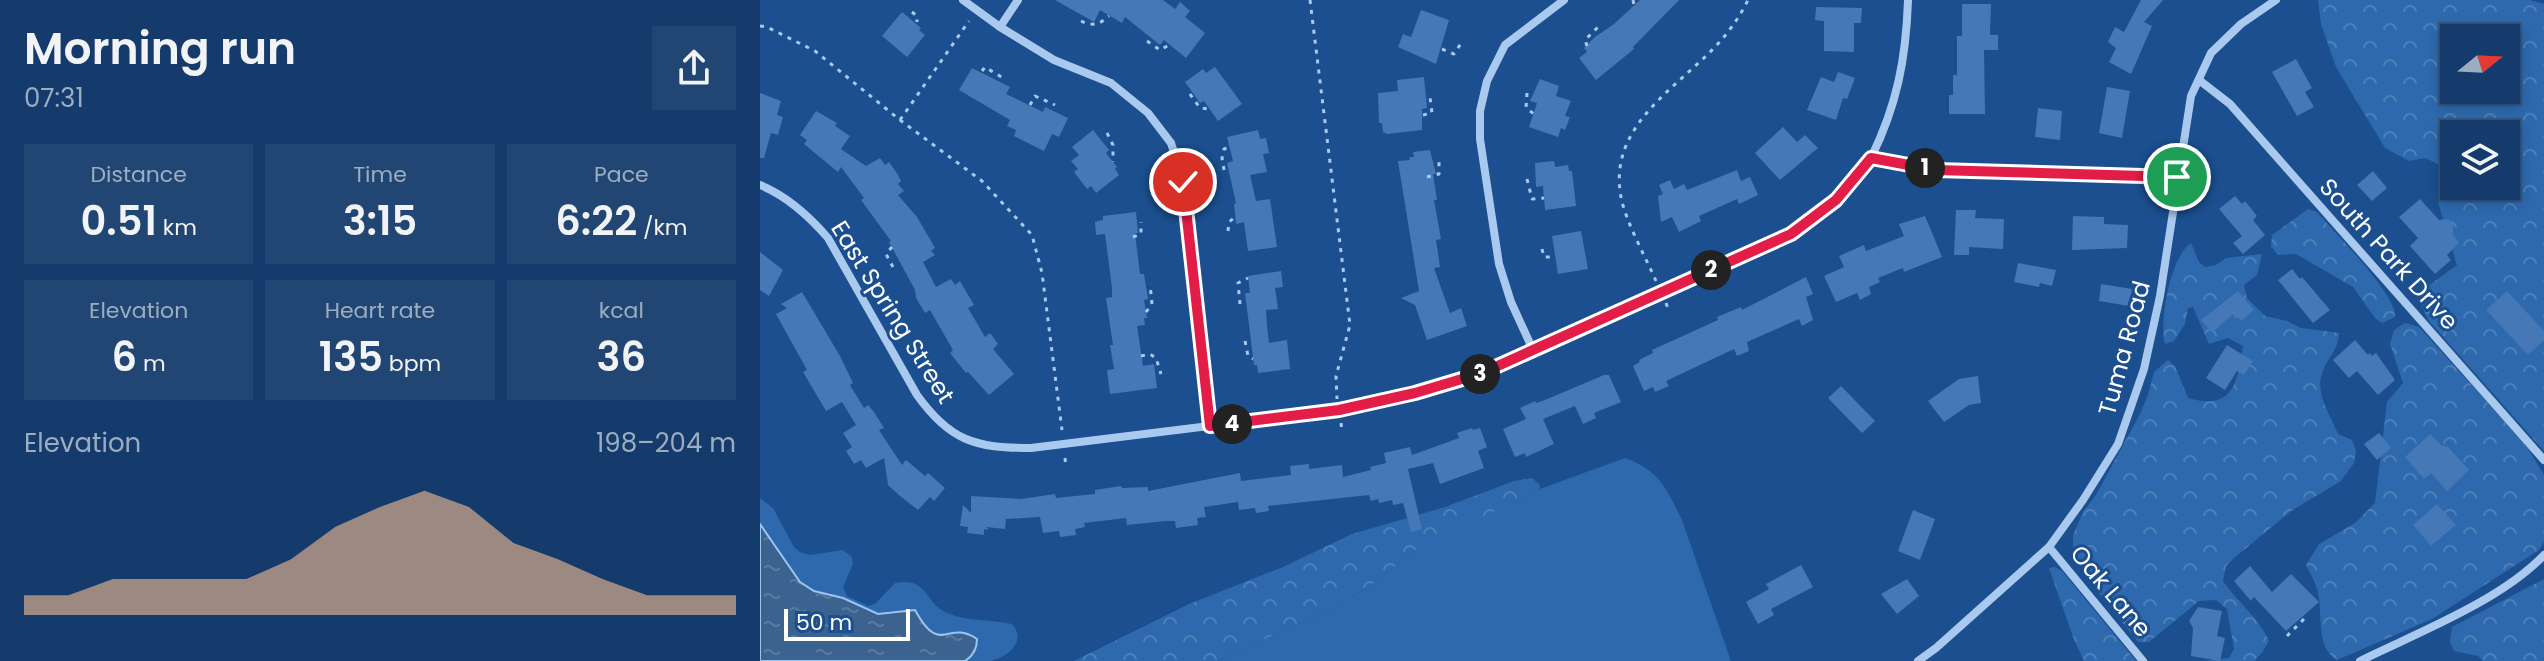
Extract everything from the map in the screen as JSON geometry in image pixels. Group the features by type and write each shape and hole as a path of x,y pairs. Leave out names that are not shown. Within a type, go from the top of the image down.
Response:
{"street":[{"path":"963,0 1054,60 1111,83 1148,113 1171,143 1183,182 1210,426"},
{"path":"1000,27 1018,0"},
{"path":"1533,350 1511,302 1499,264 1480,139 1480,111 1487,81 1505,45 1564,0"},
{"name":"East Spring Street","path":"760,185 810,218 828,238 917,395 933,418 954,435 975,444 998,448 1031,448 1283,419 1393,399 1482,373 1791,234 1836,200 1871,158 1886,127 1899,88 1907,35 1908,0"},
{"name":"Tuma Road","path":"1918,661 2049,547 2118,444 2144,369 2160,296 2191,96 2211,53 2241,24 2276,0"},
{"name":"South Park Drive","path":"2199,80 2230,104 2544,460"},
{"path":"1871,158 1936,170 2177,177"},
{"name":"Oak Lane","path":"2049,547 2143,661"},
{"path":"2360,661 2490,595 2516,579 2544,555"}],"path":[{"path":"1310,0 1350,325 1336,376 1336,397"},
{"path":"1654,278 1621,198 1619,168 1627,140 1646,111 1714,48 1748,0"},
{"path":"912,12 917,16 917,22"},
{"path":"1081,21 1092,25 1109,16"},
{"path":"900,120 969,21"},
{"path":"760,26 815,51 982,181 1032,235 1042,273 1062,432"},
{"path":"1587,46 1585,40 1598,27"},
{"path":"1147,41 1160,50 1169,45"},
{"path":"1442,49 1454,54 1462,42"},
{"path":"982,71 985,67 1003,78"},
{"path":"1527,93 1526,108 1534,114"},
{"path":"1190,94 1200,108 1210,109"},
{"path":"1030,105 1035,96 1055,105"},
{"path":"1423,115 1432,113 1430,97"},
{"path":"1107,133 1113,145 1113,162"},
{"path":"1224,170 1222,155 1224,149 1230,147"},
{"path":"1427,177 1439,174 1439,160"},
{"path":"1527,179 1532,199 1544,198"},
{"path":"1228,231 1229,222 1235,217"},
{"path":"1133,237 1141,234 1141,222"},
{"path":"892,247 886,254 894,269"},
{"path":"1542,249 1544,257 1555,257"},
{"path":"1240,304 1238,283 1248,278"},
{"path":"1146,312 1152,304 1150,284"},
{"path":"1665,301 1669,311"},
{"path":"1245,341 1248,356 1253,359"},
{"path":"1141,356 1150,354 1156,358 1161,374"},
{"path":"1341,422 1342,432"},
{"path":"1065,458 1066,467"},
{"path":"2287,636 2303,617"}],"green space":[{"path":"2318,0 2530,0 2544,4 2544,451 2429,321 2419,301 2428,286 2457,265 2438,202 2440,190 2440,200 2520,200 2520,120 2440,120 2440,168 2425,158 2409,161 2385,148 2336,67 2321,24"},
{"path":"2308,209 2317,212 2376,280 2393,307 2395,317 2382,323 2353,287 2296,254 2278,255 2271,246 2272,235"},
{"path":"2191,243 2199,262 2205,267 2216,265 2226,258 2262,254 2257,275 2244,285 2247,298 2265,316 2301,328 2339,333 2322,372 2321,390 2338,434 2352,440 2356,451 2354,463 2341,481 2291,511 2226,566 2223,581 2261,626 2269,641 2254,661 2202,661 2229,658 2234,649 2227,609 2216,600 2199,601 2149,642 2138,642 2094,587 2073,549 2073,535 2083,512 2096,495 2140,414 2154,372 2168,360 2175,366 2188,398 2203,401 2224,397 2235,382 2243,346 2228,338 2209,344 2193,307 2188,308 2185,324 2174,341 2165,344 2168,290 2177,262"},
{"path":"2405,323 2419,327 2526,445 2544,475 2544,542 2539,550 2432,619 2337,660 2330,654 2322,637 2317,589 2306,565 2319,544 2355,523 2375,503 2387,402 2403,383 2390,344 2394,330"},
{"path":"1625,458 1646,469 1661,482 1682,520 1731,661 1217,661 1338,606 1382,578 1413,551 1445,534 1540,489"},
{"path":"1532,478 1540,489 1413,551 1382,578 1338,606 1217,661 1074,661 1189,604 1283,567 1352,534 1445,507 1514,481"},
{"path":"760,498 773,508 794,547 800,552 810,555 843,550 852,557 853,564 843,587 847,596 868,606 875,604 895,583 914,584 947,613 1012,624 1018,636 1017,642 1010,652 991,661 965,661 971,657 961,632 933,632 924,625 915,610 878,614 843,598 814,591 800,582 760,524"},
{"path":"2055,567 2063,572 2136,661 2084,661 2049,568"},
{"path":"2544,579 2544,661 2483,661 2478,656 2454,651 2450,642 2452,627"}],"water":[{"path":"760,524 800,582 814,591 843,598 878,614 915,610 931,632 944,635 958,632 977,639 974,652 965,661 760,661"}],"building":[{"path":"1055,0 1163,0 1175,9 1180,2 1190,11 1185,17 1205,33 1186,58 1164,40 1160,45 1125,17 1122,23 1100,10 1094,22"},
{"path":"1640,0 1679,0 1634,49 1596,80 1579,58 1587,52 1584,48"},
{"path":"2141,0 2163,0 2144,22 2152,26 2131,74 2109,62 2116,48 2108,42 2115,27 2124,32"},
{"path":"1962,4 1991,4 1990,35 1998,35 1998,50 1984,50 1985,114 1949,114 1953,75 1957,75 1957,36 1962,36"},
{"path":"1816,7 1862,8 1861,23 1854,23 1854,52 1824,51 1824,21 1815,20"},
{"path":"1421,10 1449,20 1436,64 1398,47 1403,34 1411,37"},
{"path":"902,12 925,35 907,57 882,36"},
{"path":"2296,59 2312,88 2305,92 2314,107 2297,116 2272,72"},
{"path":"1215,67 1242,104 1218,121 1185,82 1203,69 1206,73"},
{"path":"972,68 1010,87 1006,94 1043,112 1045,107 1068,118 1059,137 1052,134 1044,151 1014,136 1016,130 1007,126 1010,120 959,90"},
{"path":"1838,72 1855,78 1847,99 1843,98 1836,120 1807,110 1821,77 1834,82"},
{"path":"1424,77 1427,108 1422,109 1422,130 1383,132 1382,123 1379,123 1378,93 1398,91 1397,80"},
{"path":"1540,79 1559,86 1556,96 1571,101 1565,116 1570,117 1565,130 1561,128 1558,137 1529,127 1537,103 1530,101"},
{"path":"2107,87 2130,91 2122,138 2099,133"},
{"path":"760,93 781,101 777,115 783,117 778,135 771,133 764,158 760,158"},
{"path":"2038,108 2062,111 2060,140 2035,137"},
{"path":"816,111 837,123 835,126 850,136 841,149 866,166 880,158 885,165 889,162 898,175 901,181 898,184 904,191 898,195 917,217 935,248 931,251 935,255 923,262 936,287 951,279 955,285 960,281 974,305 968,308 985,337 990,333 998,344 993,349 1014,374 989,395 950,353 953,350 930,310 925,313 916,298 891,241 861,200 864,198 841,167 838,172 804,144 807,140 800,135"},
{"path":"1783,127 1797,142 1805,135 1818,148 1780,180 1755,153"},
{"path":"1093,130 1109,150 1106,153 1119,175 1096,193 1091,186 1087,189 1074,172 1078,169 1071,161 1079,155 1072,147"},
{"path":"1258,130 1260,139 1266,138 1269,153 1263,154 1267,172 1250,175 1256,201 1270,199 1277,247 1248,251 1244,222 1236,224 1236,203 1227,163 1233,161 1227,137"},
{"path":"1430,150 1436,174 1433,174 1437,200 1434,200 1441,239 1436,240 1440,267 1434,268 1450,313 1461,308 1467,326 1427,340 1415,305 1401,298 1419,291 1398,161 1410,160 1409,157 1414,157 1413,152"},
{"path":"1554,161 1555,167 1568,165 1569,171 1572,171 1576,206 1545,210 1543,186 1536,187 1535,163"},
{"path":"1737,170 1741,181 1750,177 1758,195 1739,204 1737,199 1699,216 1701,221 1679,232 1672,217 1661,222 1658,196 1663,194 1659,185 1670,180 1674,189 1684,184 1687,190"},
{"path":"2373,171 2387,188 2372,201 2357,185"},
{"path":"2235,196 2242,204 2245,201 2257,216 2253,220 2265,235 2243,254 2233,243 2242,236 2219,209"},
{"path":"2420,199 2439,220 2448,219 2453,224 2453,235 2459,243 2447,255 2451,260 2435,274 2410,246 2418,238 2399,217"},
{"path":"1956,210 1976,210 1975,218 2004,219 2003,249 1969,247 1969,255 1954,255"},
{"path":"1136,212 1140,274 1144,274 1148,299 1144,300 1145,325 1137,326 1143,366 1154,364 1157,388 1110,394 1107,370 1114,369 1110,345 1113,345 1106,298 1112,297 1112,288 1105,234 1096,235 1095,222 1103,220 1103,216"},
{"path":"1925,216 1942,257 1904,272 1903,268 1878,278 1880,282 1869,287 1871,294 1860,300 1857,293 1836,302 1824,276 1844,267 1839,256 1864,245 1866,251 1904,236 1899,224"},
{"path":"2073,216 2104,217 2104,224 2128,225 2127,248 2072,250"},
{"path":"1581,231 1588,269 1558,274 1552,236"},
{"path":"760,252 783,270 769,296 760,290"},
{"path":"2018,263 2056,270 2052,286 2014,282"},
{"path":"2292,269 2330,310 2313,323 2278,280"},
{"path":"1281,271 1283,287 1275,288 1278,309 1266,310 1267,326 1269,343 1287,340 1290,369 1258,373 1257,365 1254,365 1245,293 1250,293 1248,276"},
{"path":"1806,277 1813,294 1806,297 1813,320 1802,326 1799,319 1747,342 1749,351 1737,356 1734,349 1666,381 1669,386 1655,392 1653,387 1644,391 1633,366 1653,353 1652,350 1718,320 1717,317 1741,307 1742,310"},
{"path":"2101,284 2132,289 2129,306 2099,301"},
{"path":"2238,291 2254,310 2241,321 2234,313 2212,333 2201,320"},
{"path":"2507,291 2544,331 2544,340 2528,355 2486,310"},
{"path":"802,292 840,356 853,383 850,385 864,408 868,405 874,412 884,428 879,430 902,465 906,460 945,488 934,501 930,497 918,510 900,496 888,485 884,458 866,468 861,460 854,464 846,451 852,447 843,433 856,425 842,402 826,411 803,372 807,370 776,314 787,308 781,304"},
{"path":"2355,340 2368,355 2376,353 2395,380 2378,395 2357,371 2349,378 2333,360"},
{"path":"2227,345 2253,361 2244,375 2237,371 2225,390 2206,378"},
{"path":"1609,375 1621,402 1594,413 1596,418 1583,424 1575,406 1543,419 1554,444 1526,457 1525,453 1515,457 1503,429 1526,419 1520,408"},
{"path":"1978,376 1981,403 1969,405 1944,422 1928,401 1959,379"},
{"path":"1841,386 1875,421 1862,433 1828,398"},
{"path":"1480,428 1487,447 1478,451 1484,468 1440,484 1433,463 1408,469 1422,529 1411,532 1403,503 1393,505 1392,500 1379,503 1378,499 1371,501 1369,495 1268,506 1269,511 1256,513 1255,508 1239,510 1238,502 1204,507 1206,517 1197,518 1198,525 1176,528 1175,521 1165,521 1127,525 1126,518 1084,523 1085,527 1075,529 1076,535 1060,537 1059,531 1043,533 1040,517 1006,519 1005,529 986,527 989,530 984,529 984,535 967,533 968,527 960,526 963,505 971,513 971,496 1021,499 1055,494 1056,498 1095,494 1095,490 1121,486 1148,487 1148,491 1240,473 1241,481 1291,475 1290,466 1309,464 1309,469 1342,465 1343,477 1386,463 1384,453 1410,447 1412,455 1459,438 1457,433"},
{"path":"2379,433 2391,448 2377,460 2364,444"},
{"path":"2430,434 2441,445 2448,447 2469,470 2447,491 2431,473 2424,479 2405,457"},
{"path":"2437,504 2456,525 2431,546 2413,525"},
{"path":"1913,510 1935,519 1920,560 1898,551"},
{"path":"1801,565 1813,587 1771,609 1774,615 1758,624 1746,602 1769,589 1766,584"},
{"path":"2250,566 2272,592 2291,574 2319,602 2286,631 2254,597 2251,601 2234,581"},
{"path":"1907,579 1919,596 1897,614 1881,594"},
{"path":"2198,607 2222,611 2217,636 2225,638 2220,661 2191,656 2193,628 2189,621"}],"route":[{"path":"1183,182 1210,426 1339,410 1415,393 1482,373 1791,234 1836,200 1871,158 1936,170 2177,177"}]}
